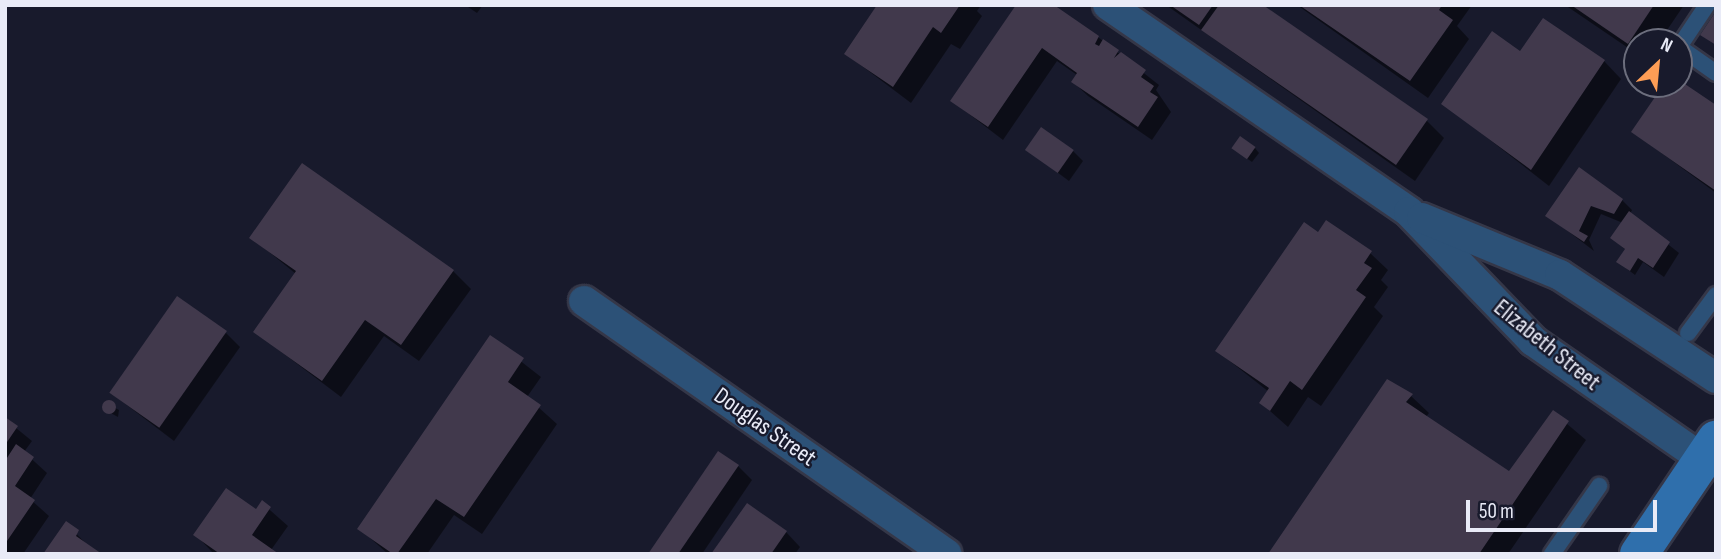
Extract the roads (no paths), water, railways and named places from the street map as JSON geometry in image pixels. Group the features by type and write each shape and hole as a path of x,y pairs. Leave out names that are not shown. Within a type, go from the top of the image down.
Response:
{"main road":[{"path":"1639,554 1709,450"}],"street":[{"name":"Elizabeth Street","path":"1108,5 1409,212 1533,341 1709,450"},
{"name":"Elizabeth Street","path":"1409,212 1560,275 1716,378"},
{"name":"Douglas Street","path":"584,300 946,554"}],"lane":[{"path":"1707,5 1679,47 1716,73"},
{"path":"1688,333 1716,295"},
{"path":"1552,554 1600,486"}]}
